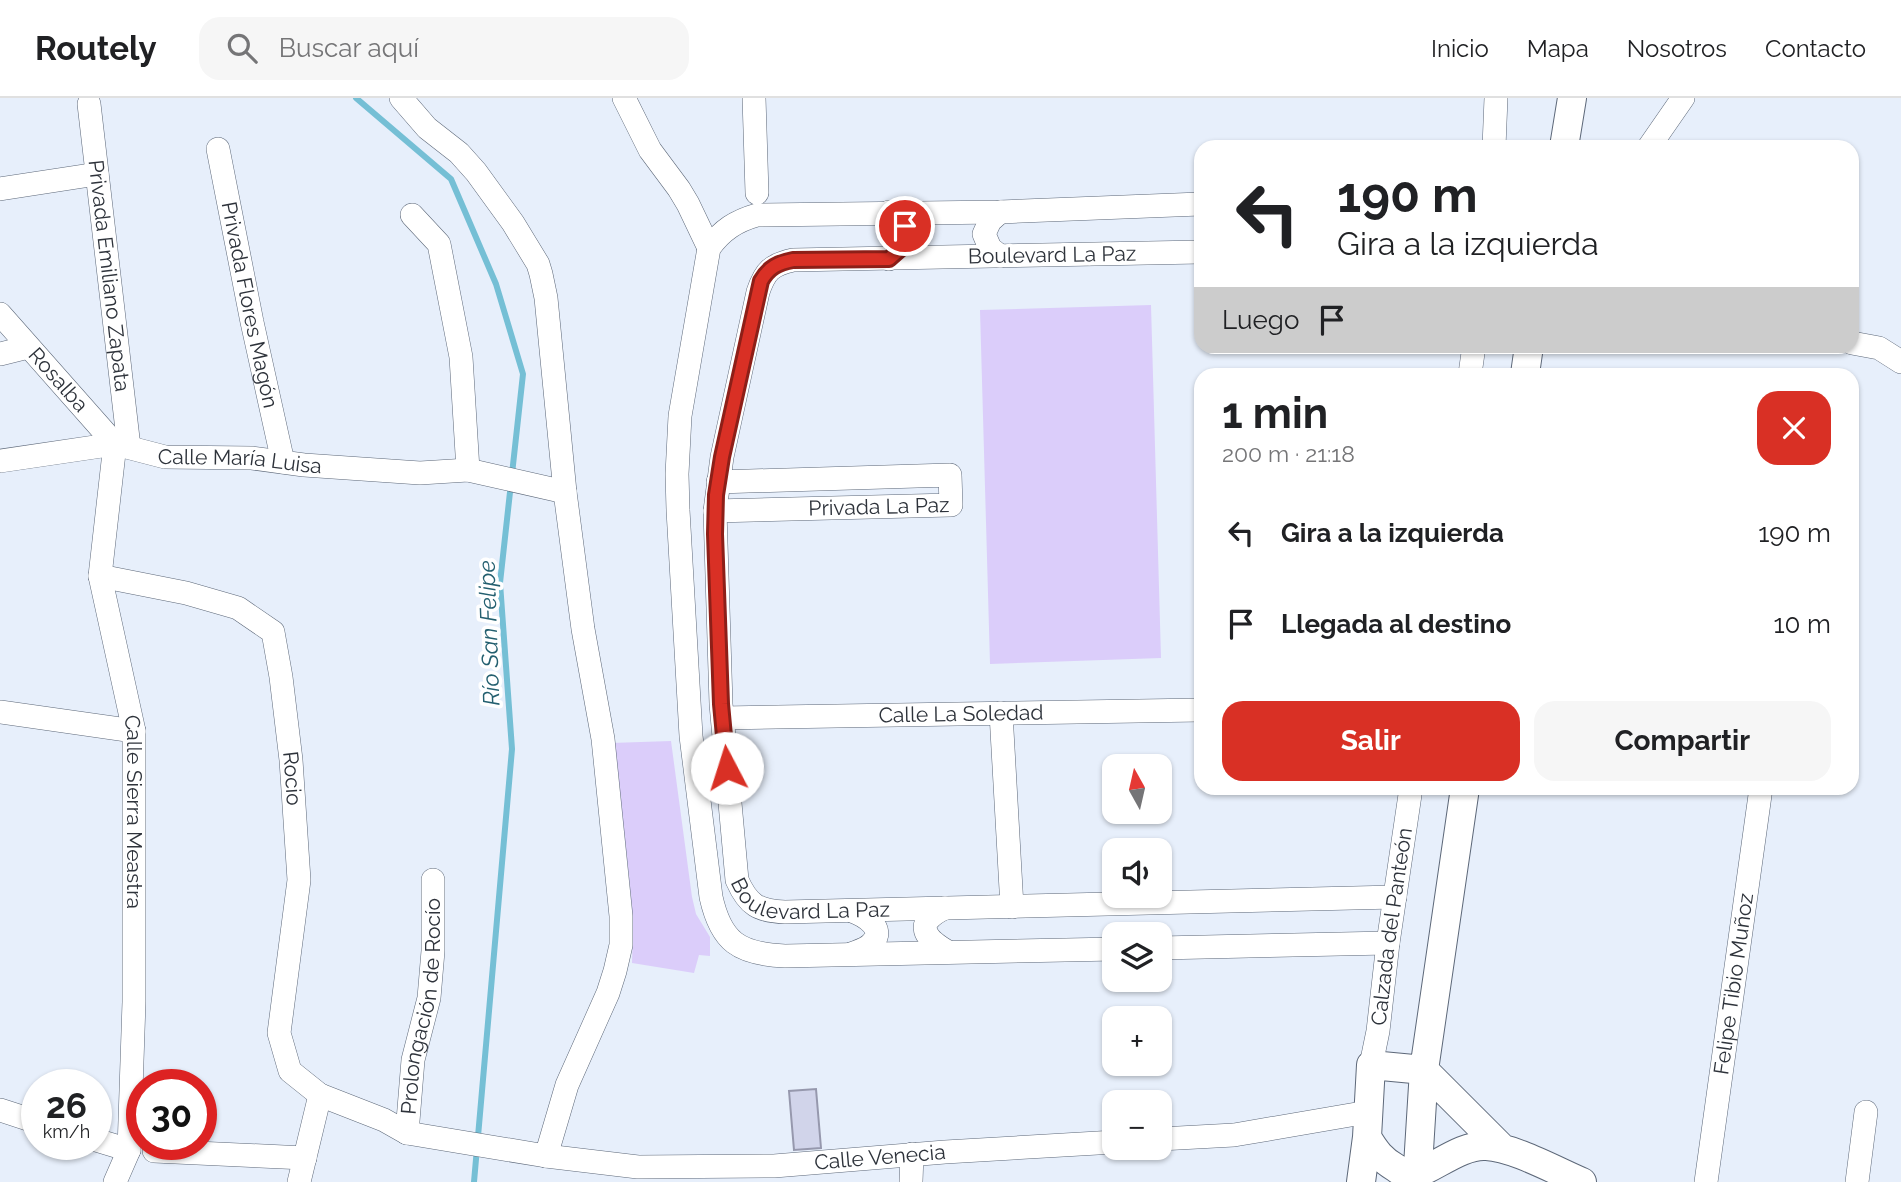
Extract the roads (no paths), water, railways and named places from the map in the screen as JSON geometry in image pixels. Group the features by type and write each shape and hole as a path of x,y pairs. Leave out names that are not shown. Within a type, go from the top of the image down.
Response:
{"main road":[{"path":"1565,140 1572,98"},
{"path":"1418,1178 1424,1070 1464,795"},
{"path":"1361,1182 1368,1125 1371,1065 1424,1070 1502,1148"},
{"path":"1368,1125 1377,1155 1406,1174 1418,1178"},
{"path":"1418,1178 1449,1156 1465,1148 1483,1145 1502,1148 1582,1182"}],"street":[{"path":"401,98 427,128 468,161 513,223 538,264 546,298 565,492 583,629 606,763 621,926 621,945 608,993 575,1064 546,1156"},
{"path":"624,98 650,150 679,189 709,248 718,235 730,225 757,215 1000,212 1194,204"},
{"path":"754,98 757,193"},
{"path":"1494,140 1496,98"},
{"path":"1654,140 1684,98"},
{"name":"Privada Emiliano Zapata","path":"89,104 122,445"},
{"name":"Privada Flores Magón","path":"218,149 283,462"},
{"path":"0,189 97,174"},
{"path":"889,212 899,218 909,238 889,259"},
{"path":"1000,212 990,220 984,234 990,248 1000,256"},
{"path":"412,215 439,244 461,357 475,471"},
{"name":"Boulevard La Paz","path":"709,248 681,416 677,474 690,719 710,897 720,928 727,937 747,949 768,955 1102,949"},
{"name":"Boulevard La Paz","path":"1194,252 793,260 780,263 766,273 758,292 718,482 715,511 723,718 737,880 749,902 772,912 1395,897"},
{"name":"Rosalba","path":"0,314 122,445"},
{"path":"1859,344 1879,348 1901,362"},
{"path":"0,354 28,347"},
{"name":"Calle María Luisa","path":"0,461 122,445 165,457 252,458 304,465 420,473 475,471 565,492"},
{"name":"Calle Sierra Meastra","path":"122,445 100,576 134,731 132,1069"},
{"name":"Privada La Paz","path":"715,511 951,505 950,475 718,482"},
{"name":"Rocio","path":"100,576 186,593 238,608 273,632 291,760 299,880 279,1033 290,1071 320,1095"},
{"name":"Calle La Soledad","path":"723,718 1194,710"},
{"path":"0,712 134,731"},
{"path":"1001,713 1012,907"},
{"name":"Calzada del Panteón","path":"1371,1065 1378,1031 1409,795"},
{"name":"Felipe Tibio Muñoz","path":"1706,1182 1760,795"},
{"name":"Prolongación de Rocío","path":"407,1133 413,1059 429,998 433,951 433,880"},
{"path":"945,908 928,919 925,929 930,940 948,952"},
{"path":"851,954 872,944 876,931 868,918 852,911"},
{"path":"1172,948 1388,943"},
{"path":"299,1182 320,1095"},
{"name":"Calle Venecia","path":"320,1095 384,1120 407,1133 546,1156 638,1167 774,1166 912,1154 1102,1143"},
{"path":"0,1110 21,1117"},
{"path":"1857,1182 1866,1112"},
{"path":"1172,1138 1368,1125"},
{"path":"217,1154 305,1158"},
{"path":"911,1182 912,1154"},
{"name":"Calle Sierra Meastra","path":"115,1182 126,1157"}],"waterway":[{"name":"Río San Felipe","path":"356,98 451,179 496,284 523,374 500,583 512,749 474,1182"}]}
